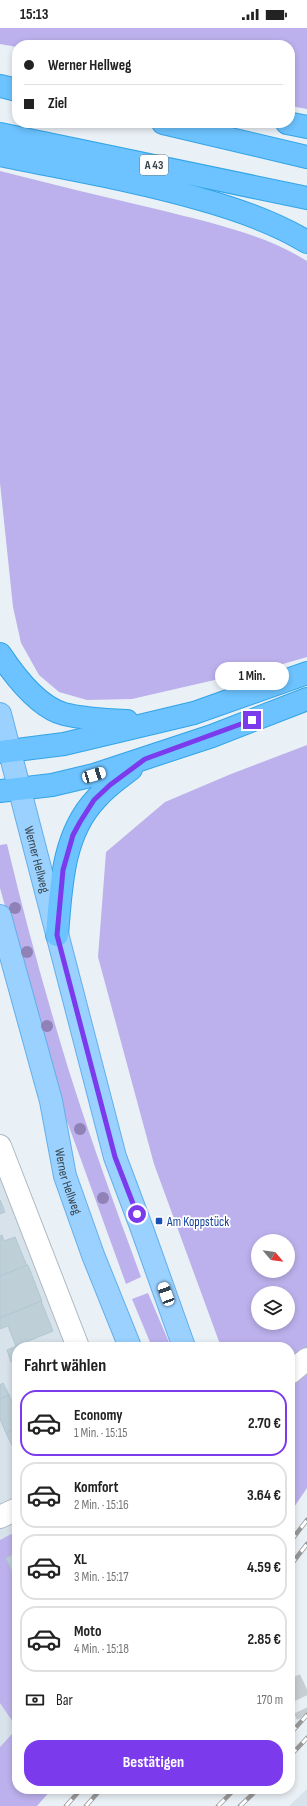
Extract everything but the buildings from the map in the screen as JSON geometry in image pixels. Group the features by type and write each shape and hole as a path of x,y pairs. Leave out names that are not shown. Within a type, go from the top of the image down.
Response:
{"highway":[{"path":"0,86 12,89"},
{"path":"295,125 307,127"},
{"path":"185,128 307,156"},
{"name":"A 43","path":"0,134 307,198"},
{"path":"0,155 163,188 233,208 279,227 307,242"},
{"path":"0,654 24,686 43,703 62,714 93,719 150,722"},
{"path":"5,751 64,744 150,722 194,713 307,673"},
{"path":"10,790 52,785 94,775 145,759 307,699"},
{"path":"57,935 63,870 73,835 94,800 110,785 145,759"}],"main road":[{"name":"Werner Hellweg","path":"0,714 10,790 57,935 115,1157 182,1342"},
{"name":"Werner Hellweg","path":"0,916 51,1101 65,1176 93,1255 128,1342"}],"street":[{"path":"0,1146 76,1342"},
{"path":"295,1369 307,1359"},
{"path":"0,1517 12,1511"}],"shaded area":[{"path":"0,28 307,28 307,109 295,107 295,40 12,40 12,46 0,44"},
{"path":"0,171 234,229 272,243 307,261 307,657 232,679 219,679 132,699 87,700 59,692 39,675 21,643 13,607 0,483"},
{"path":"307,745 307,1488 295,1506 295,1342 219,1342 154,1164 98,957 106,852 165,802 231,774"},
{"path":"7,844 36,958 69,1071 141,1277 126,1284 55,1088 0,888 0,845"},
{"path":"0,1171 72,1342 12,1342 12,1733 0,1747"},
{"path":"148,1293 169,1342 150,1342 132,1299"},
{"path":"12,1534 12,1721 0,1703 0,1540"},
{"path":"12,1734 12,1794 48,1794 37,1806 0,1806 0,1747"},
{"path":"307,1789 307,1806 289,1806"}],"tunnel":[{"path":"295,1690 307,1715"}],"railway":[{"path":"295,1536 307,1520"},
{"path":"295,1560 307,1544"},
{"path":"295,1728 307,1715"},
{"path":"295,1751 307,1738"},
{"path":"66,1806 77,1794"},
{"path":"86,1806 97,1794"},
{"path":"218,1806 230,1794"},
{"path":"240,1806 253,1794"}],"place":[{"name":"Am Koppstück","path":"159,1221"}],"route":[{"path":"137,1214 115,1157 57,935 63,870 73,835 86,811 94,800 110,785 145,759 212,736 252,720"}]}
